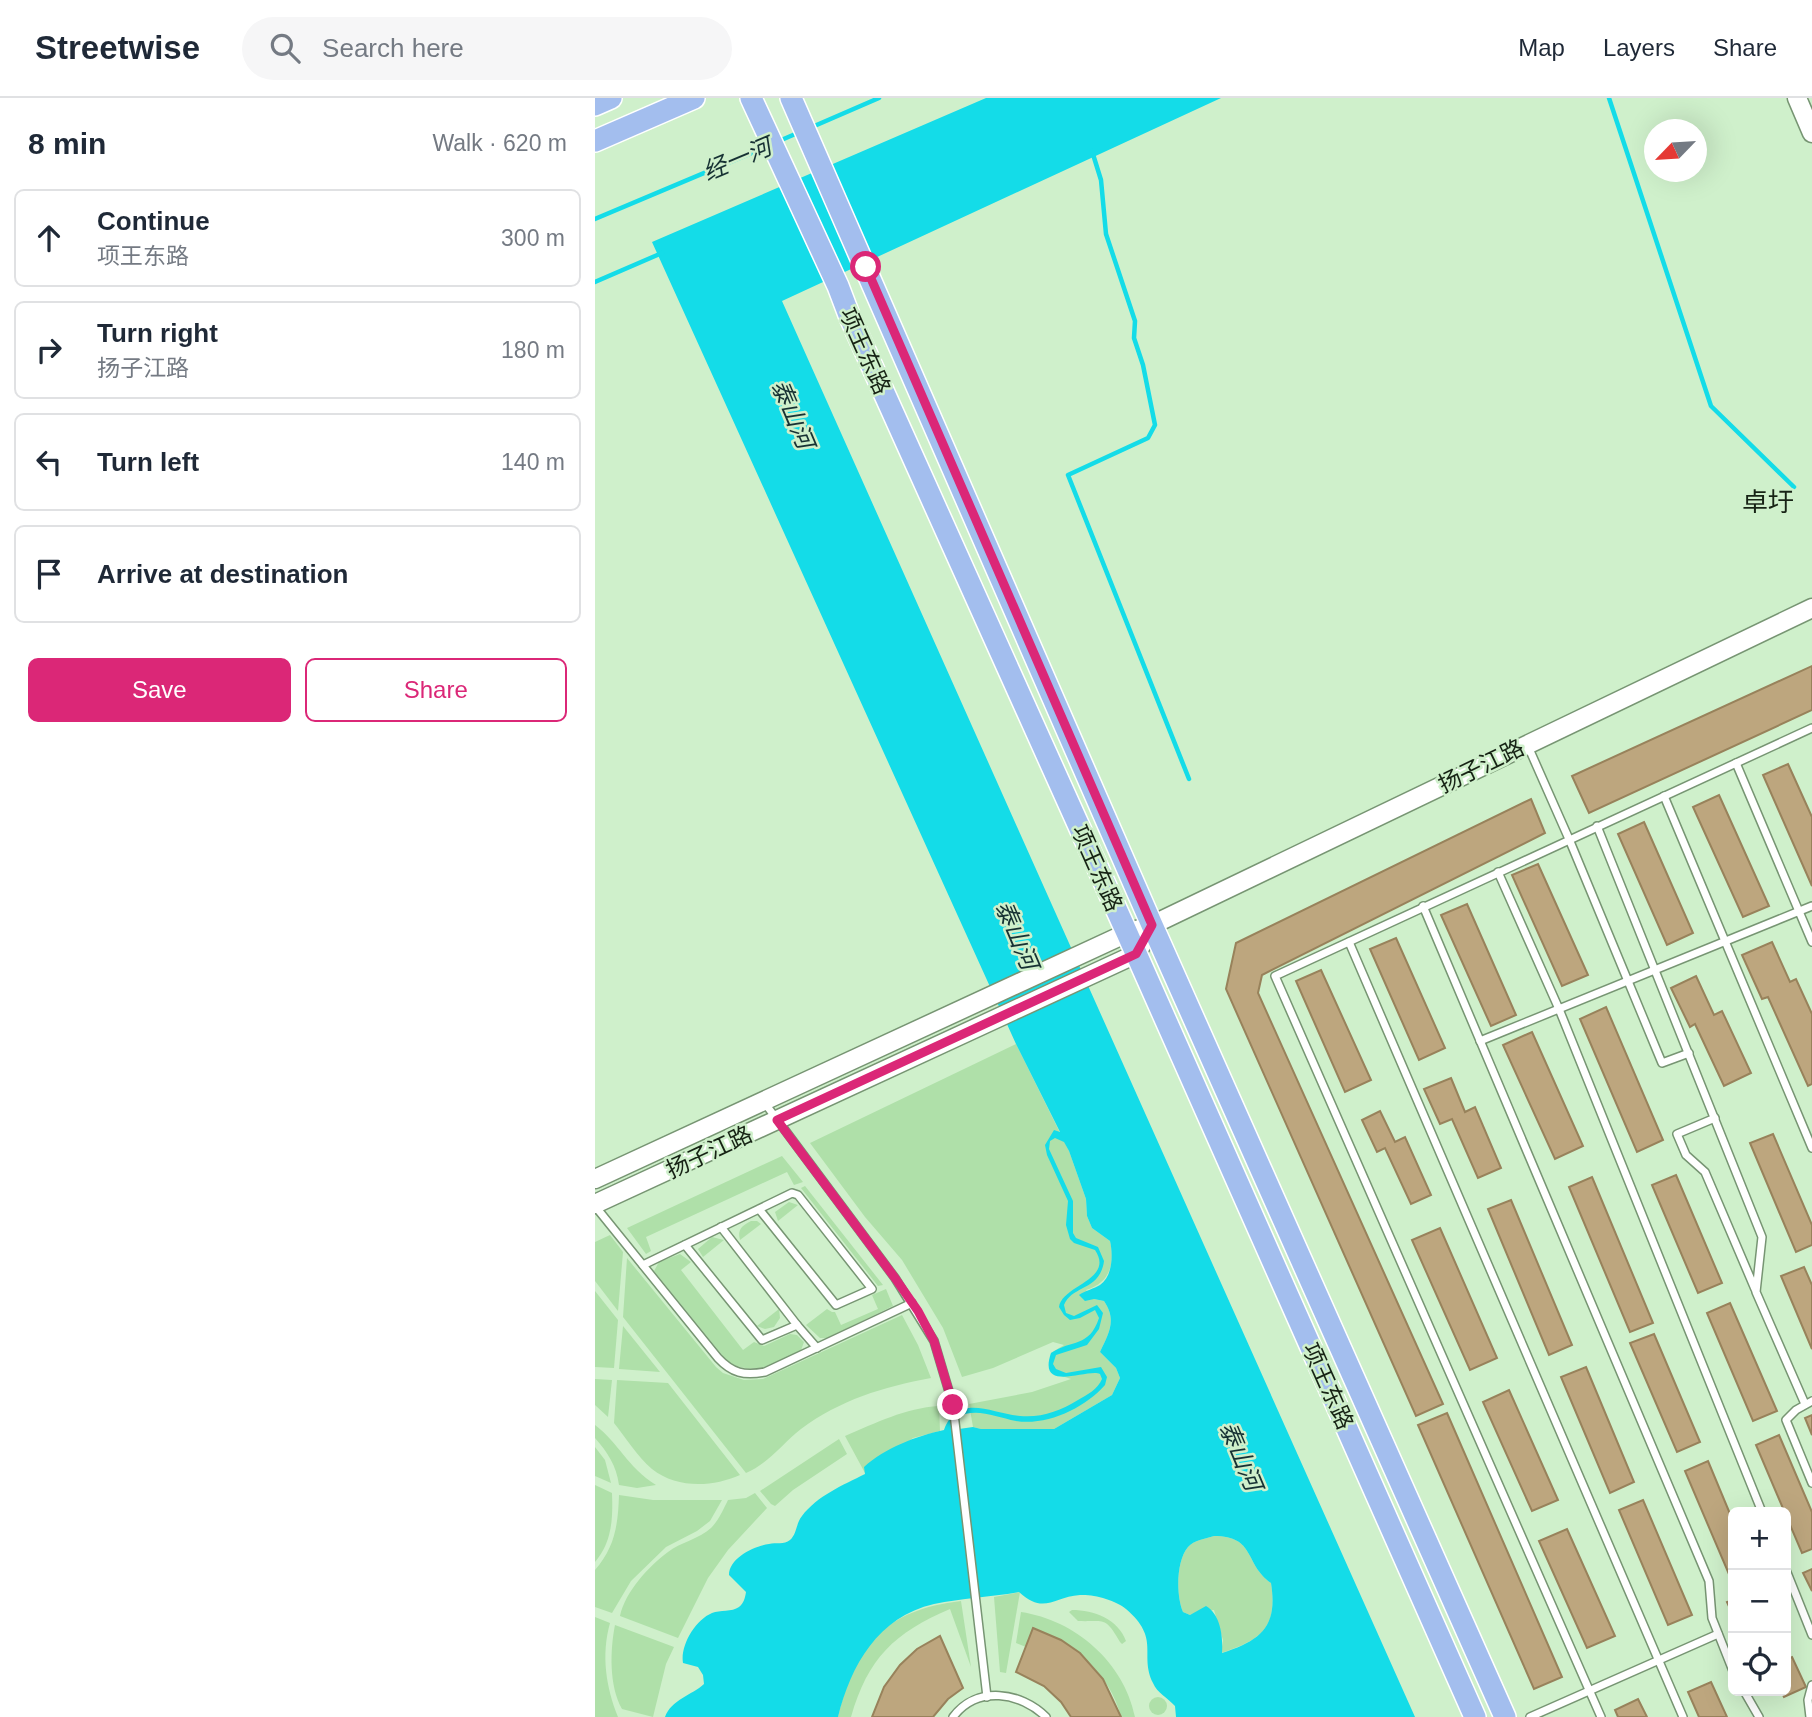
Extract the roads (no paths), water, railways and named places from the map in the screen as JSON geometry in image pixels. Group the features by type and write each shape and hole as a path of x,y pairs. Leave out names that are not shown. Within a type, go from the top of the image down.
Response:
{"main road":[{"path":"595,105 611,98"},
{"path":"595,141 694,98"},
{"name":"项王东路","path":"751,98 838,286 1475,1717"},
{"name":"项王东路","path":"792,100 1152,925 1505,1717"}],"street":[{"path":"1797,98 1812,133"},
{"name":"扬子江路","path":"595,1180 1081,954 1152,925 1812,608"},
{"path":"1136,954 1152,925"},
{"name":"扬子江路","path":"595,1205 1136,954"}],"lane":[{"path":"1601,1717 1275,976 1569,839 1812,730"},
{"path":"1527,744 1662,1063 1689,1053"},
{"path":"1736,763 1812,942"},
{"path":"1664,796 1812,1148"},
{"path":"1597,827 1762,1237 1756,1292"},
{"path":"1498,872 1559,1009 1760,1507"},
{"path":"1423,906 1709,1581 1712,1618 1728,1659"},
{"path":"1480,1041 1812,906"},
{"path":"1349,942 1683,1717"},
{"path":"764,1101 912,1303 934,1341 953,1405 987,1697"},
{"path":"1715,1118 1677,1134 1686,1155 1705,1172 1756,1292 1809,1403 1786,1420 1812,1483"},
{"path":"643,1265 792,1193 798,1195 872,1289 836,1306 759,1209"},
{"path":"595,1205 718,1358 726,1367 737,1373 752,1375 765,1372 912,1303"},
{"path":"721,1227 817,1348"},
{"path":"685,1245 762,1340 797,1325"},
{"path":"1791,1582 1812,1635"},
{"path":"1530,1717 1718,1634"},
{"path":"1810,1717 1808,1700 1812,1685"},
{"path":"953,1717 957,1711 974,1700 995,1695 1016,1697 1035,1706 1047,1717"},
{"path":"1747,1696 1759,1717"}],"water":[{"name":"泰山河","path":"986,98 1221,98 782,301 1415,1717 1176,1717 1175,1706 1155,1687 1149,1673 1143,1629 1126,1609 1110,1600 1080,1595 1042,1604 1019,1592 934,1604 914,1610 897,1620 882,1632 859,1662 838,1717 665,1717 672,1706 704,1684 698,1667 683,1663 686,1642 706,1616 736,1609 741,1605 746,1592 729,1575 733,1563 743,1554 756,1547 790,1540 800,1519 815,1503 865,1474 864,1467 891,1449 912,1439 944,1430 950,1418 958,1411 977,1408 1020,1416 1043,1415 1085,1396 1095,1389 1102,1379 1100,1374 1094,1373 1057,1376 1051,1373 1049,1365 1051,1353 1085,1339 1095,1328 1099,1318 1095,1310 1070,1320 1059,1307 1062,1299 1093,1275 1099,1260 1095,1250 1070,1239 1066,1225 1068,1201 1045,1145 1054,1130 1060,1132 1016,1044 652,242","holes":["1055,1138 1064,1142 1069,1151 1086,1199 1087,1216 1092,1228 1110,1241 1110,1271 1100,1285 1079,1295 1085,1301 1104,1301 1108,1308 1110,1326 1100,1352 1116,1368 1120,1378 1112,1395 1054,1429 973,1427 952,1430 957,1417 971,1413 1028,1422 1053,1418 1076,1408 1105,1385 1107,1377 1101,1367 1066,1373 1056,1369 1053,1364 1056,1355 1087,1345 1099,1329 1103,1313 1097,1305 1074,1316 1066,1313 1064,1305 1073,1294 1097,1278 1104,1261 1098,1247 1076,1238 1073,1233 1073,1201 1049,1149 1050,1141","1214,1536 1227,1537 1243,1546 1263,1576 1271,1583 1273,1598 1272,1611 1264,1630 1247,1643 1222,1653 1221,1633 1215,1615 1206,1606 1190,1615 1183,1612 1178,1588 1181,1561 1188,1547 1196,1541"]}],"waterway":[{"name":"经一河","path":"812,127 879,98"},
{"path":"1609,98 1711,406 1794,487"},
{"name":"经一河","path":"779,141 800,132"},
{"name":"经一河","path":"595,219 768,146"},
{"path":"1092,151 1101,180 1106,234 1135,321 1134,338 1143,365 1155,425 1148,438 1068,475 1189,779"},
{"path":"595,282 662,253"}],"district":[{"name":"卓圩","path":"1768,502"}]}
